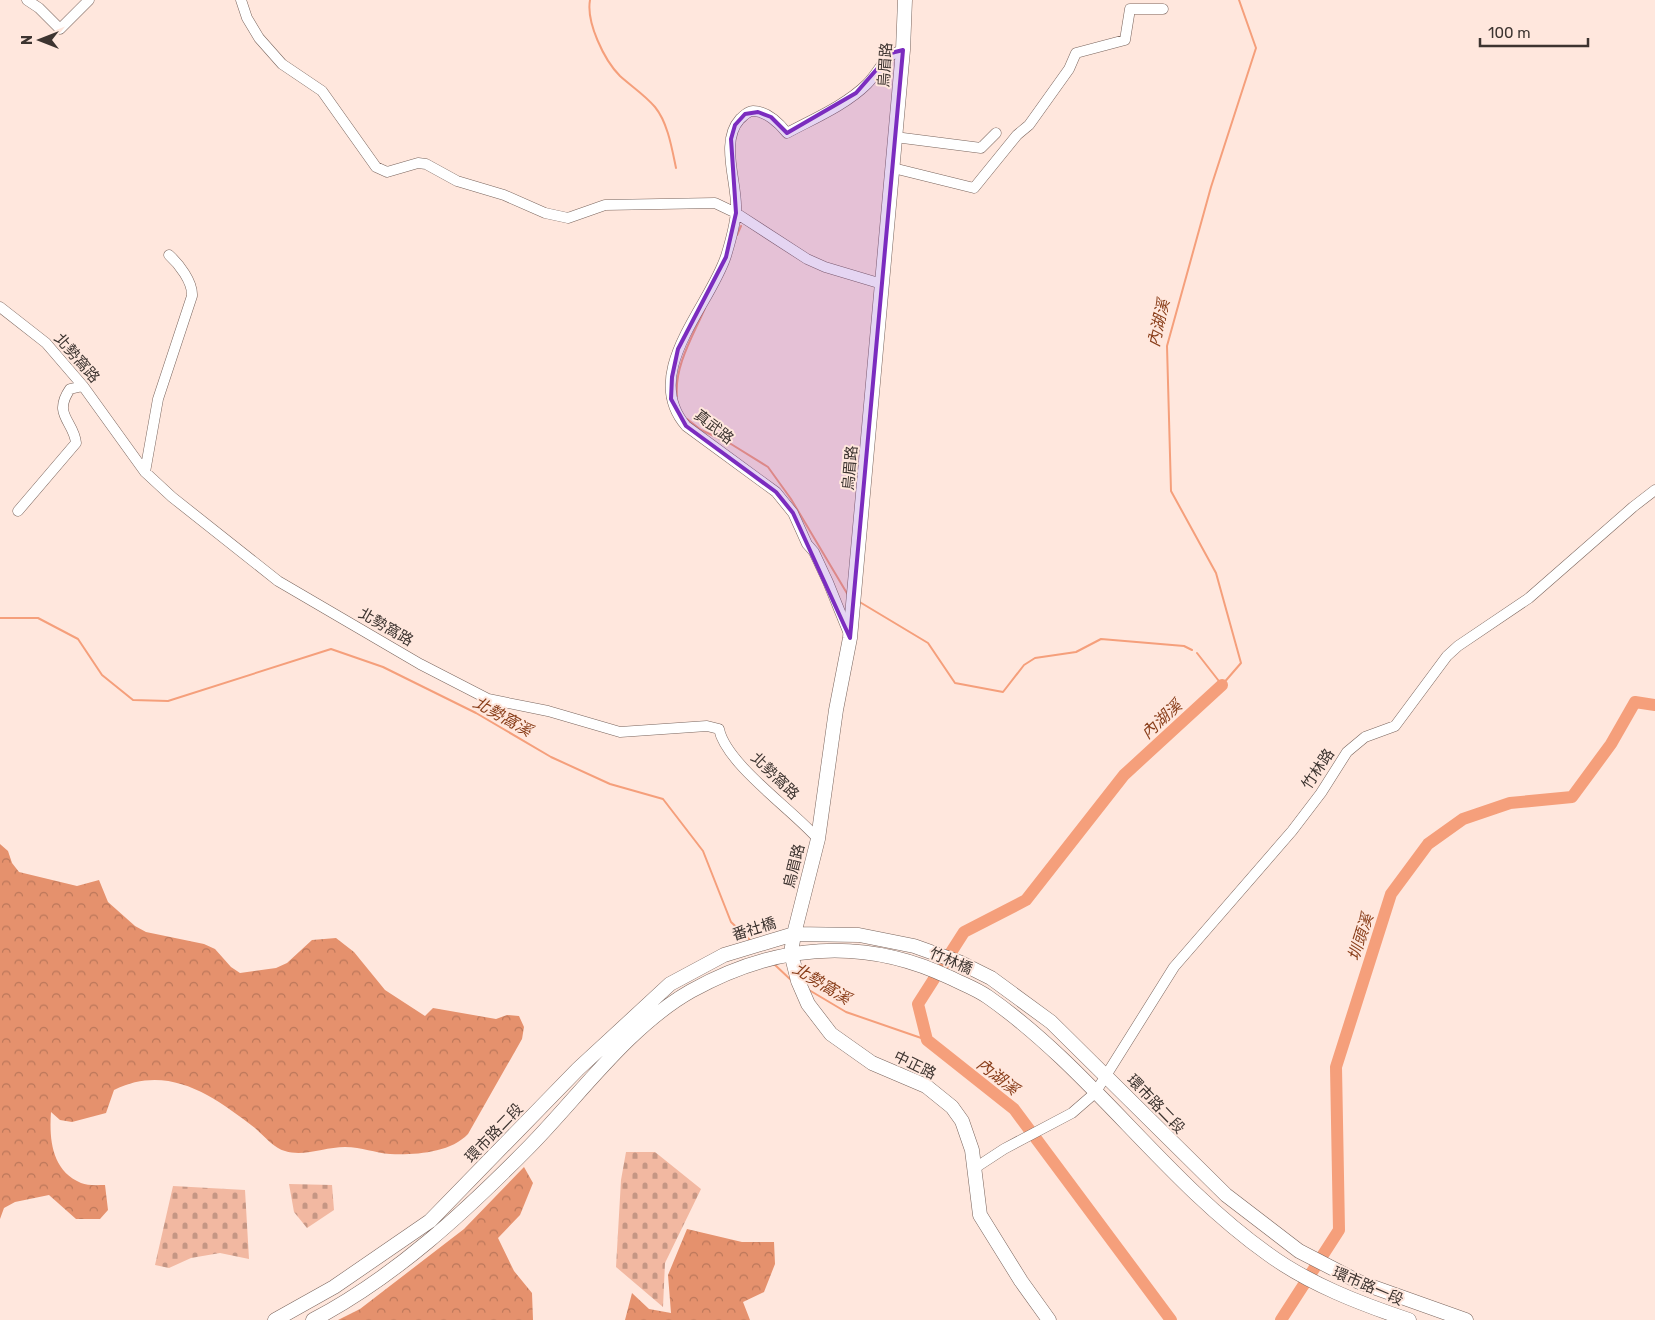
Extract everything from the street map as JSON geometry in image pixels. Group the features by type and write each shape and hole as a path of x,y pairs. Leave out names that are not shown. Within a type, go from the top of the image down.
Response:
{"main road":[{"name":"烏眉路","path":"794,934 818,839 836,710 850,638 858,576 903,50 905,0"},
{"name":"竹林橋","path":"794,934 859,934 914,946 959,962 991,978"},
{"name":"中正路","path":"794,934 792,953 798,980 808,1004 831,1034 872,1063 926,1086 952,1107 967,1133 975,1168 980,1215 1021,1281 1049,1320"},
{"name":"番社橋","path":"724,955 794,934"},
{"name":"竹林橋","path":"792,953 839,950 882,954 937,972 984,994 1030,1029 1095,1093"},
{"path":"313,1320 379,1279 442,1230 529,1147 588,1081 645,1026 688,992 732,971 792,953"},
{"name":"環市路二段","path":"275,1320 334,1288 430,1221 578,1068 670,984 724,955"},
{"name":"環市路二段","path":"991,978 1051,1022 1207,1178 1299,1251 1328,1267 1383,1291 1466,1320"},
{"name":"環市路一段","path":"1095,1093 1186,1186 1269,1256 1350,1298 1409,1320"}],"street":[{"path":"27,0 39,8 60,28 89,0"},
{"path":"242,0 247,18 259,38 282,64 322,91 376,167 387,172 418,163 426,164 457,181 504,195 545,213 568,218 605,204 715,203 736,213 807,259 825,267 882,284"},
{"path":"893,168 974,188 1017,136 1029,125 1069,70 1076,53 1125,40 1130,10 1163,9"},
{"name":"真武路","path":"850,638 828,582 814,552 806,544 793,513 776,492 686,426 677,415 671,399 672,377 678,349 726,257 736,213 731,139 735,125 745,114 751,111 771,117 787,133 856,93 867,84 891,53 903,50"},
{"path":"895,137 981,148 996,133"},
{"path":"145,472 158,399 192,296 192,289 176,262 169,255"},
{"name":"北勢窩路","path":"0,307 46,343 83,386 145,472 172,497 278,581 420,664 488,699 548,711 620,732 707,726 719,729 721,742 748,773 818,839"},
{"path":"18,511 76,443 64,415 64,397 70,389 83,386"},
{"name":"竹林路","path":"975,1168 1004,1149 1060,1120 1095,1093 1107,1077 1174,967 1292,830 1321,792 1347,752 1365,737 1395,726 1447,656 1458,646 1529,598 1655,490"}],"highlighted area":[{"path":"903,50 850,638 793,513 776,492 686,426 671,399 672,377 678,349 726,257 736,213 731,139 735,125 745,114 758,112 771,117 787,133 856,93 891,53"}],"green space":[{"path":"0,844 8,851 12,863 19,872 77,886 99,880 108,902 135,926 146,932 204,944 215,949 231,967 240,973 276,968 287,963 312,940 336,938 354,952 385,990 425,1016 433,1008 496,1019 507,1015 519,1016 524,1027 522,1039 468,1134 452,1145 432,1152 390,1154 357,1148 337,1147 292,1153 281,1150 273,1145 255,1128 223,1105 189,1087 172,1082 153,1080 134,1083 114,1090 106,1113 72,1122 60,1120 51,1112 52,1144 58,1163 71,1178 81,1183 105,1185 108,1210 100,1219 76,1219 49,1195 15,1202 4,1208 0,1219"},
{"path":"626,1152 655,1152 701,1189 665,1263 663,1307 616,1267 621,1180"},
{"path":"524,1167 533,1183 520,1215 498,1238 514,1271 532,1293 533,1320 338,1320 360,1309 464,1229"},
{"path":"289,1184 332,1185 334,1210 307,1228 294,1212"},
{"path":"173,1186 245,1190 249,1259 220,1253 191,1258 169,1268 155,1265"},
{"path":"687,1229 742,1242 774,1242 775,1264 764,1292 743,1302 750,1320 625,1320 632,1293 649,1309 671,1313 668,1275"}],"waterway":[{"path":"590,0 591,19 602,51 620,76 647,98 659,113 669,136 676,168"},
{"name":"內湖溪","path":"1197,653 1222,685 1241,663 1216,573 1171,491 1167,346 1211,187 1256,48 1239,0"},
{"path":"737,235 741,226"},
{"path":"677,396 677,385 682,362 705,308"},
{"path":"687,419 701,430 731,444 768,467 791,499 848,595"},
{"path":"858,601 928,643 955,683 1003,692 1024,665 1035,658 1076,652 1101,639 1184,646 1192,650"},
{"name":"北勢窩溪","path":"0,618 38,618 78,639 102,675 133,700 168,701 331,649 383,667 476,713 551,757 610,784 663,799 703,851 731,922 751,941"},
{"name":"內湖溪","path":"1171,1320 1014,1109 927,1040 918,1004 964,932 1026,900 1124,775 1222,685"},
{"name":"圳頭溪","path":"1281,1320 1339,1230 1336,1067 1391,894 1428,844 1463,819 1510,803 1572,797 1611,744 1635,702 1655,705"},
{"name":"北勢窩溪","path":"774,964 792,981"},
{"name":"北勢窩溪","path":"809,990 846,1012 927,1040"}]}
